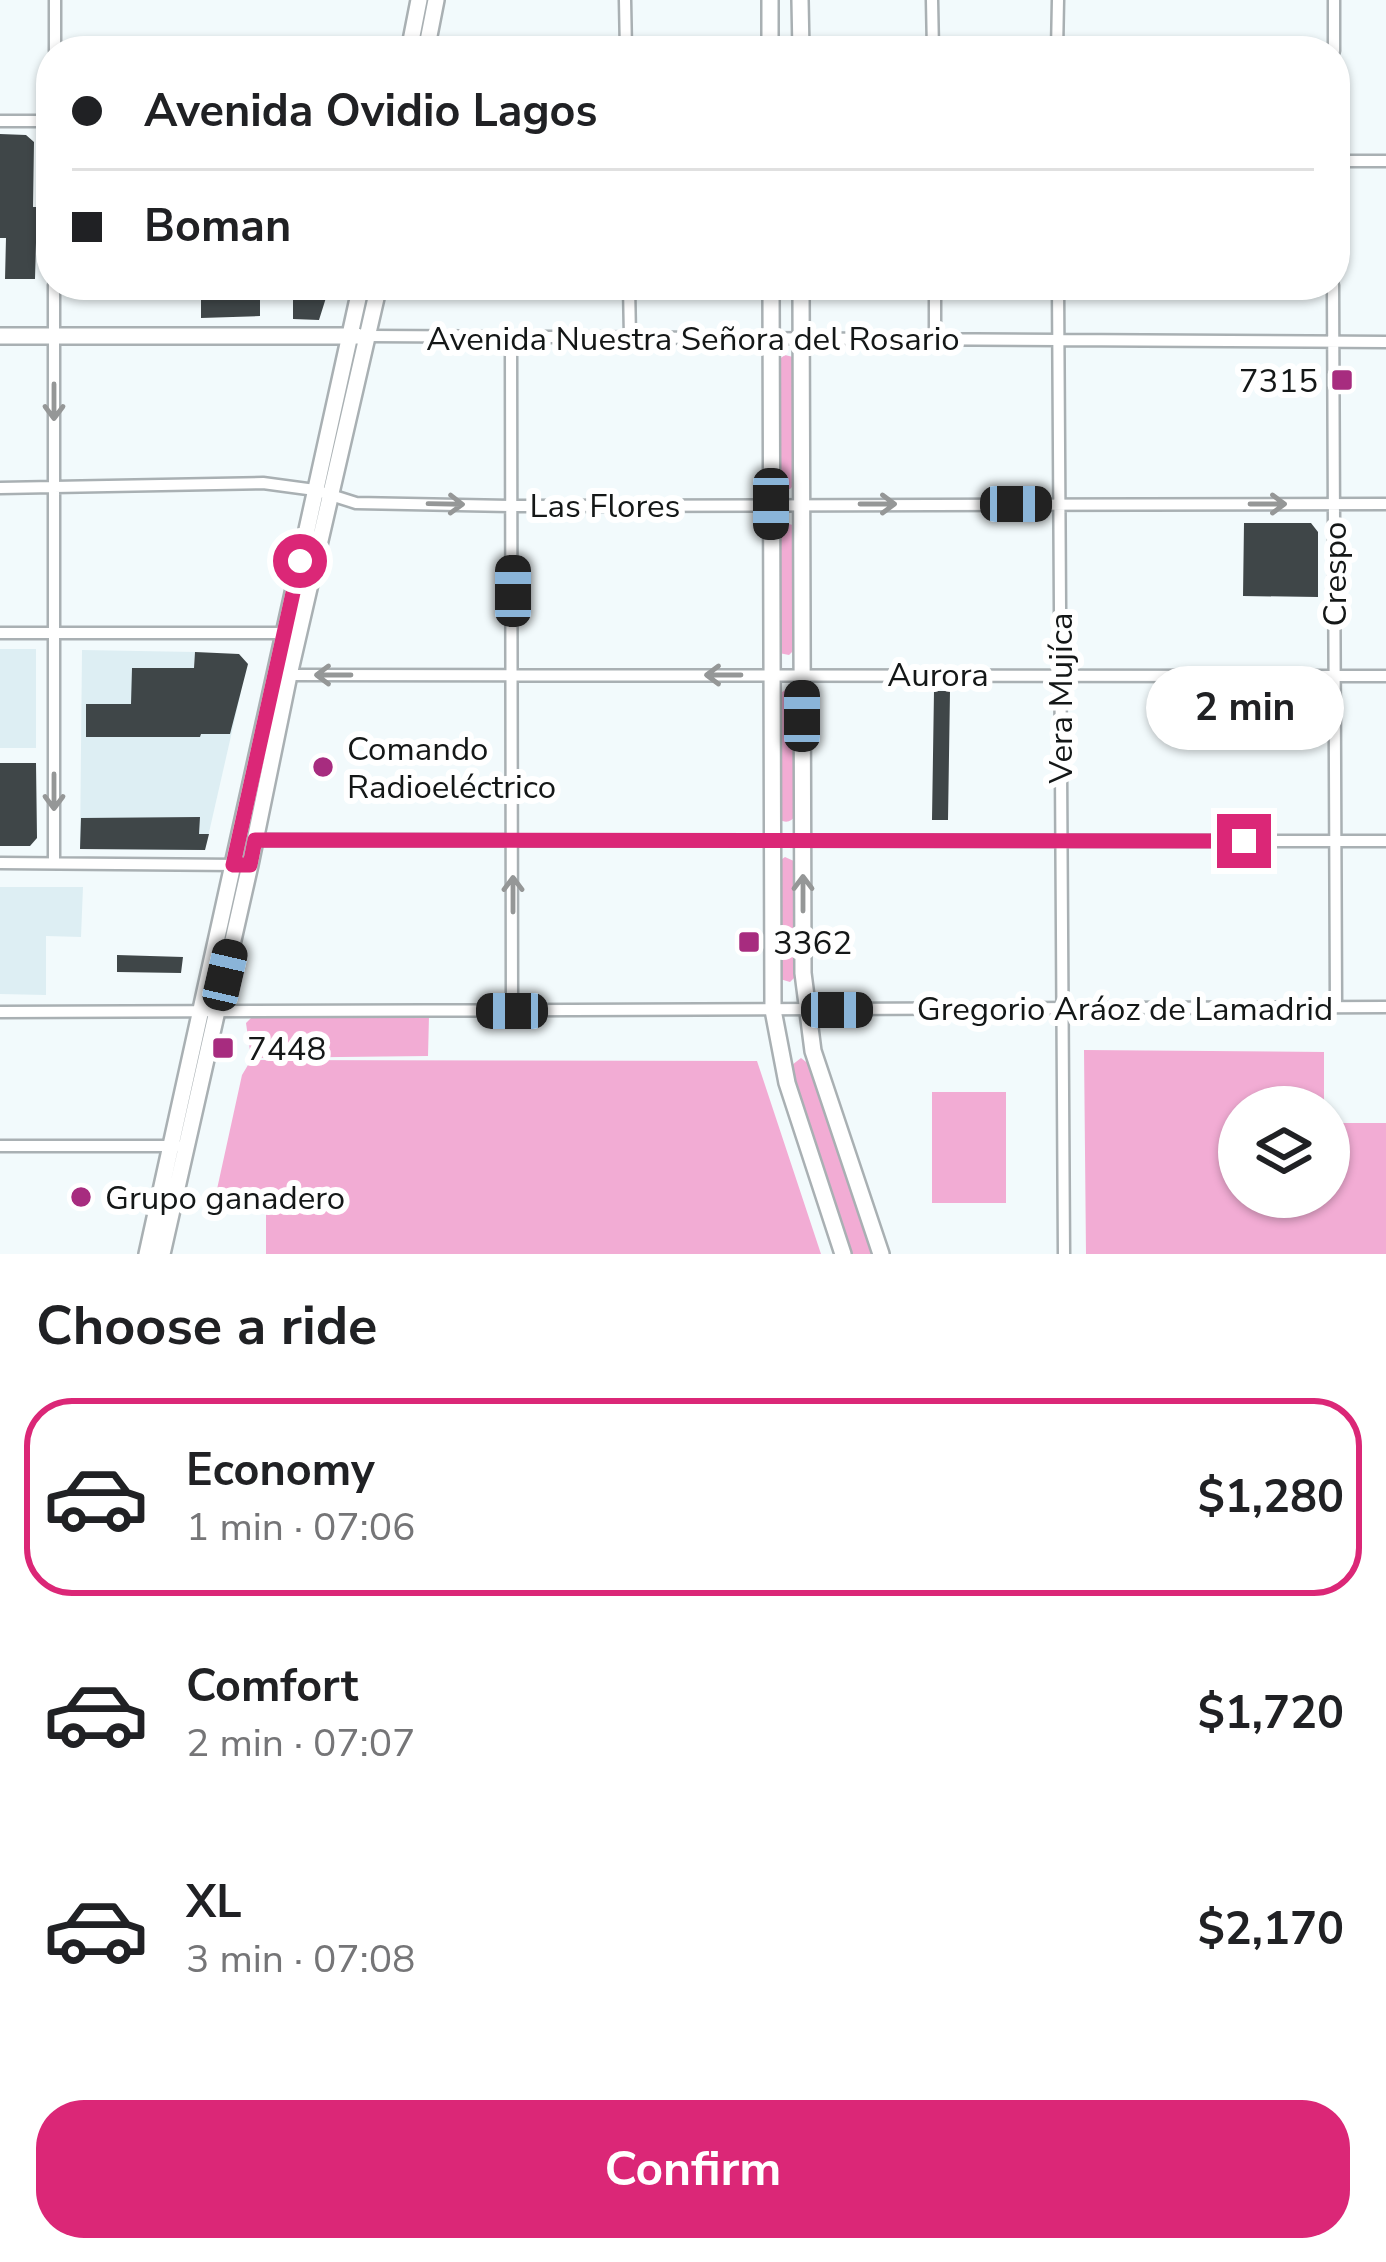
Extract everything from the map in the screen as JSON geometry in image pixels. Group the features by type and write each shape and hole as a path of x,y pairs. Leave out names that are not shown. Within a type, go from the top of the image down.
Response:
{"street":[{"path":"55,0 55,36"},
{"path":"412,36 419,0"},
{"path":"429,36 436,0"},
{"path":"626,0 626,36"},
{"path":"770,0 770,36"},
{"path":"800,0 800,36"},
{"path":"932,0 933,36"},
{"path":"1058,0 1058,36"},
{"path":"1334,0 1334,36"},
{"path":"0,121 36,121"},
{"path":"1350,161 1386,161"},
{"path":"54,863 55,300"},
{"path":"360,336 361,300"},
{"path":"162,1254 179,1146 322,493 360,336 373,300"},
{"path":"629,300 630,338"},
{"path":"770,300 773,1010 787,1083 843,1254"},
{"path":"801,300 806,1010 813,1052 881,1254"},
{"path":"935,300 935,340"},
{"name":"Vera Mujíca","path":"1058,300 1064,1254"},
{"name":"Crespo","path":"1334,300 1336,1007"},
{"name":"Avenida Nuestra Señora del Rosario","path":"0,337 1386,342"},
{"path":"512,337 512,1011"},
{"name":"Las Flores","path":"0,488 263,484 356,503 512,506 1386,504"},
{"path":"0,633 291,633"},
{"path":"242,865 255,840 282,675"},
{"name":"Aurora","path":"282,675 1386,676"},
{"path":"255,840 1386,841"},
{"path":"0,862 242,865"},
{"name":"Gregorio Aráoz de Lamadrid","path":"0,1012 1386,1007"},
{"path":"0,1146 179,1146"},
{"path":"147,1254 179,1146"}],"shaded area":[{"path":"785,355 797,364 797,482 790,489 778,482 778,360"},
{"path":"785,523 795,529 796,648 789,655 779,653 778,528"},
{"path":"0,649 36,649 36,748 0,748"},
{"path":"82,650 195,652 193,694 241,692 205,850 80,849"},
{"path":"785,690 795,695 796,815 786,822 779,819 778,695"},
{"path":"785,857 796,862 797,975 790,982 780,979 778,862"},
{"path":"0,887 83,887 81,937 46,936 46,995 0,994"},
{"path":"429,1016 428,1056 251,1058 246,1023 252,1017"},
{"path":"1084,1050 1324,1052 1324,1086 1218,1086 1218,1218 1350,1218 1350,1123 1386,1123 1386,1254 1086,1254"},
{"path":"801,1058 810,1065 874,1254 851,1254 791,1069"},
{"path":"251,1060 757,1061 821,1254 266,1254 266,1211 212,1212 242,1075"},
{"path":"932,1092 1006,1092 1006,1203 932,1203"}],"building":[{"path":"0,134 26,135 34,142 35,279 5,279 6,238 0,238"},
{"path":"201,300 260,300 260,316 201,318"},
{"path":"293,300 325,300 319,320 293,319"},
{"path":"1244,523 1311,523 1318,532 1318,597 1243,596"},
{"path":"195,652 239,654 248,664 230,734 86,737 86,704 131,704 132,668 194,668"},
{"path":"934,691 950,691 948,820 932,820"},
{"path":"0,763 36,763 37,838 30,846 0,846"},
{"path":"200,817 199,834 209,834 205,850 80,849 81,818"},
{"path":"117,955 183,957 181,973 117,972"}],"place":[{"name":"7315","path":"1342,380"},
{"name":"Comando Radioeléctrico","path":"323,767"},
{"name":"3362","path":"749,942"},
{"name":"7448","path":"223,1048"},
{"name":"Grupo ganadero","path":"81,1197"}],"route":[{"path":"300,561 233,865 250,865 255,840 1244,841"}]}
